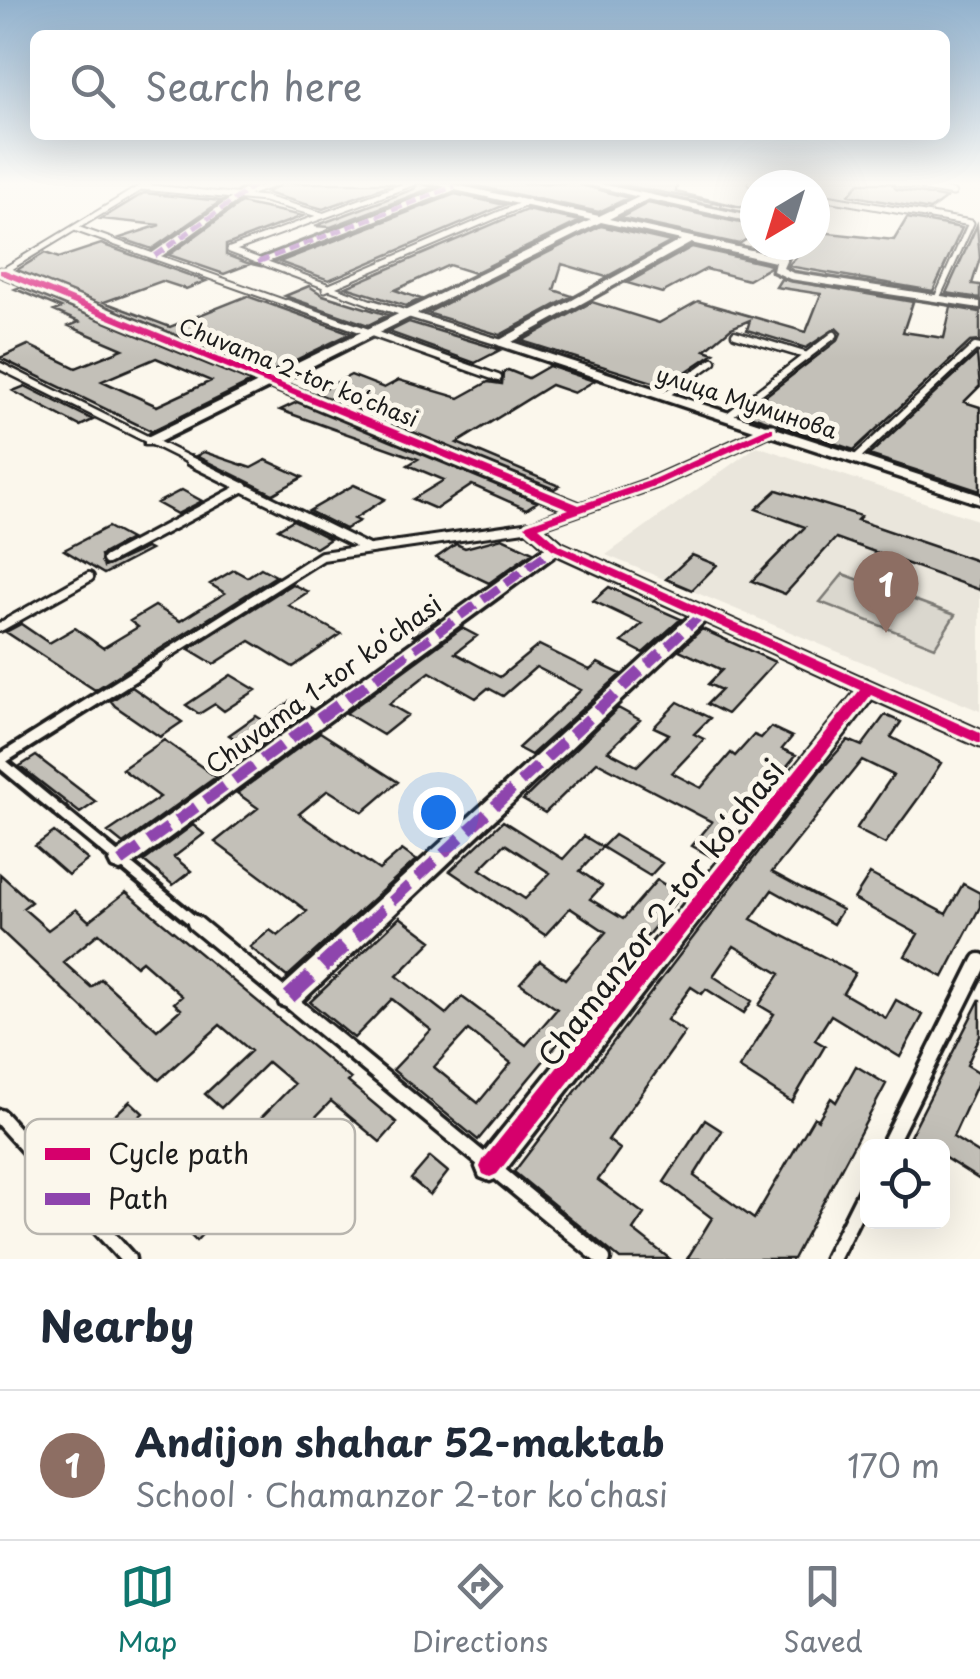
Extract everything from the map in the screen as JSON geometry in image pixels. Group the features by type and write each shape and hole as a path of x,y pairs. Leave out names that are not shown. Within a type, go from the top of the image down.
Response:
{"street":[{"path":"155,256 175,242"},
{"path":"258,262 310,242"},
{"path":"150,442 560,242"},
{"path":"502,343 686,242"},
{"path":"703,242 740,250"},
{"path":"782,260 776,269 790,276 980,305"},
{"name":"Chuvama 2-tor koʻchasi","path":"1,272 579,510"},
{"name":"улица Муминова","path":"502,343 980,500"},
{"path":"531,526 653,483 770,430"},
{"path":"531,526 556,547 980,739"},
{"name":"Chuvama 1-tor koʻchasi","path":"120,862 556,547"},
{"path":"289,997 702,614"},
{"name":"Chamanzor 2-tor koʻchasi","path":"490,1167 869,688"}],"lane":[{"path":"1,272 54,242"},
{"path":"114,242 498,378"},
{"path":"252,242 230,250 323,284 326,289 502,343"},
{"path":"326,289 436,242"},
{"path":"937,298 962,242"},
{"path":"735,334 808,356"},
{"path":"728,416 834,335"},
{"path":"856,458 974,347 980,348"},
{"path":"664,395 713,361"},
{"path":"0,366 369,549"},
{"path":"107,560 244,487"},
{"path":"531,526 475,530 322,556 0,761 603,1259"},
{"path":"0,627 89,578"},
{"path":"891,1139 980,961"},
{"path":"0,1117 25,1145"},
{"path":"832,1259 860,1203"},
{"path":"105,1234 128,1259"}],"shaded area":[{"path":"757,446 980,521 980,711 606,555"},
{"path":"843,574 955,615 935,647 820,602"}],"building":[{"path":"131,242 162,242 152,249"},
{"path":"187,242 235,242 226,245 226,255 250,264 224,274 169,255"},
{"path":"331,242 419,242 329,280 279,262"},
{"path":"452,242 538,242 474,273 449,265 395,290 421,299 406,306 346,287"},
{"path":"569,242 671,242 606,277 562,264 554,290 572,296 500,335 427,313"},
{"path":"830,242 956,242 933,291 788,266 793,260 830,260"},
{"path":"969,242 979,242 980,258 972,284 980,285 980,298 946,293"},
{"path":"101,244 206,281 186,289 162,281 104,302 170,327 247,296 351,333 269,373 17,270 45,253 59,258"},
{"path":"692,247 771,265 748,280 706,269 662,293 627,283"},
{"path":"781,279 913,302 903,332 944,338 951,307 980,312 980,341 970,342 854,450 743,413 838,340 841,333 836,328 806,348 747,330 750,320 731,328 705,350 714,353 665,386 522,341 592,302 659,323 698,301 806,332 821,294 776,287"},
{"path":"309,286 323,295 388,315 368,325 285,296"},
{"path":"20,287 251,382 151,431 0,358 28,345 76,368 123,349 69,326 79,322 54,311 61,308 15,289","holes":["156,358 211,381 157,406 102,381"]},
{"path":"409,322 500,350 475,363 389,332"},
{"path":"977,354 980,386 964,402 980,407 980,491 869,455"},
{"path":"549,366 594,381 574,393 551,385 457,443 559,486 554,489 316,393 351,375 384,388 399,380 459,398 488,382 502,384 503,373 508,370 528,378"},
{"path":"25,386 93,420 80,426 13,391"},
{"path":"297,402 537,502 526,509 472,485 436,509 413,499 444,480 408,465 418,459 280,410"},
{"path":"204,452 251,468 266,460 303,477 273,494 196,456"},
{"path":"354,485 385,499 345,529 309,511"},
{"path":"182,490 202,501 177,514 157,503"},
{"path":"777,490 861,516 857,520 980,562 980,590 836,538 785,594 752,581 805,527 756,509"},
{"path":"293,520 330,539 316,548 278,529"},
{"path":"108,527 130,539 101,555 104,567 146,548 150,550 104,574 64,550"},
{"path":"502,538 533,552 489,583 436,558 456,544 465,548"},
{"path":"692,555 717,565 692,590 666,579"},
{"path":"261,568 276,576 95,690 6,632 21,624 49,643 75,628 103,648 138,627 130,621 155,606 180,621 225,593 210,584 234,570 247,577"},
{"path":"292,584 308,592 288,605 341,634 293,667 250,641 214,664 189,649"},
{"path":"609,587 681,619 643,653 622,642 642,624 593,601"},
{"path":"419,608 439,619 414,636 402,630 412,623 404,619"},
{"path":"462,628 477,636 455,653 500,677 539,645 590,670 598,663 621,674 531,755 518,748 581,690 536,667 503,696 488,688 476,698 430,672 389,704 408,715 383,735 346,713"},
{"path":"702,629 775,662 727,714 707,704 721,690 708,684 722,670 679,650"},
{"path":"231,675 256,690 224,711 215,704 199,714 186,705"},
{"path":"132,687 182,722 160,737 115,706 111,701"},
{"path":"295,698 312,709 253,751 229,735 256,716 264,721"},
{"path":"678,702 710,718 694,734 704,739 672,773 701,788 731,753 735,756 754,735 761,738 771,727 792,737 782,749 796,755 712,857 692,846 712,822 597,762 545,813 523,800 618,708 640,720 608,751 637,766 669,734 654,727"},
{"path":"885,715 901,722 891,737 941,763 920,796 885,844 856,829 893,775 862,760 772,872 842,910 833,924 772,890 751,919 855,973 843,993 886,1018 896,1000 923,1015 900,1057 831,1015 815,1040 825,1046 792,1102 739,1068 774,1014 759,1005 780,974 734,946 713,976 752,1001 744,1013 706,989 702,994 691,987 667,1020 685,1032 608,1140 620,1149 598,1180 644,1214 633,1230 670,1259 620,1259 514,1172 821,770 848,740 862,746"},
{"path":"320,732 398,782 363,812 328,790 299,814 379,870 402,850 416,860 287,977 250,947 270,930 278,936 307,911 215,842 258,808 237,793"},
{"path":"164,740 216,777 123,844 108,832 160,797 122,769"},
{"path":"36,756 96,802 80,813 20,766"},
{"path":"503,821 563,859 584,836 602,847 580,871 602,886 590,899 623,919 657,880 681,895 478,1140 393,1070 431,1030 392,999 354,1038 310,1002 400,917 432,941 397,976 446,1014 462,997 526,1045 557,1009 520,983 540,961 565,979 606,932 570,908 545,935 450,871","holes":["505,844 550,873 525,899 480,869","468,1030 511,1063 478,1103 434,1067"]},
{"path":"193,825 204,834 174,857 191,871 173,885 144,861"},
{"path":"54,832 88,860 68,875 35,846"},
{"path":"614,835 662,863 650,876 602,847"},
{"path":"0,874 31,902 23,908 48,930 76,909 89,921 126,892 351,1079 348,1082 397,1123 380,1142 331,1101 314,1119 260,1119 294,1084 268,1062 221,1108 205,1094 251,1051 220,1025 159,1080 0,930","holes":["99,933 136,966 142,961 182,996 174,1003 181,1009 157,1030 101,979 91,987 63,962"]},
{"path":"870,874 946,914 963,884 980,893 980,907 943,977 905,956 918,934 854,899"},
{"path":"980,999 980,1036 967,1065 980,1073 980,1078 953,1137 980,1154 980,1180 950,1161 950,1139 909,1139"},
{"path":"856,1066 886,1084 793,1259 687,1259 712,1218 664,1182 705,1120 722,1131 694,1176 754,1219 814,1117 818,1120 831,1098 836,1102"},
{"path":"130,1101 143,1113 137,1119 111,1119"},
{"path":"430,1157 448,1172 430,1195 411,1179"}],"marked path":[{"path":"155,256 175,242"},
{"path":"258,262 310,242"},
{"path":"120,862 556,547"},
{"path":"289,997 702,614"}],"cycle path":[{"path":"2,272 579,509"},
{"path":"770,430 653,483 531,526 556,547 980,739"},
{"path":"490,1167 869,688"}],"place":[{"name":"Andijon shahar 52-maktab","path":"886,633"}]}
